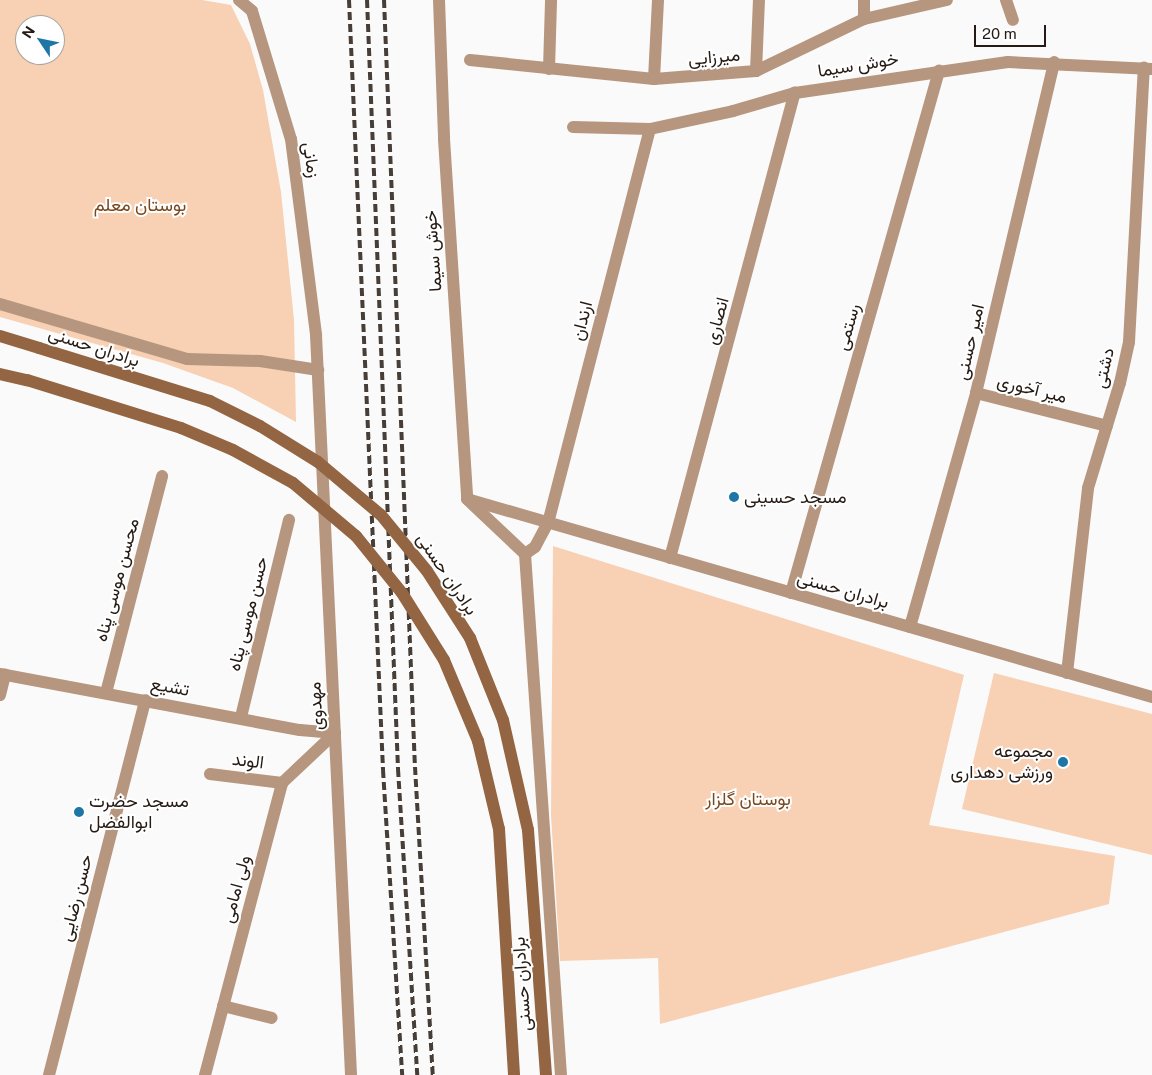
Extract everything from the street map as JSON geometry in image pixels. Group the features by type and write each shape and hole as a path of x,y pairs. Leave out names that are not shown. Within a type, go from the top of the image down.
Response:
{"main road":[{"name":"برادران حسنی","path":"0,336 210,401 260,426 318,462 381,515 427,572 470,638 503,720 528,830 546,1075"},
{"name":"برادران حسنی","path":"0,374 27,380 181,428 233,450 293,483 356,536 402,593 444,660 478,741 499,829 514,1075"}],"street":[{"name":"زمانی","path":"240,0 252,11 291,139 316,335"},
{"name":"خوش سیما","path":"438,0 444,139 467,499"},
{"path":"549,69 551,0"},
{"path":"654,80 658,0"},
{"path":"756,71 760,0"},
{"path":"864,0 864,19"},
{"name":"میرزایی","path":"470,60 654,80 756,71 864,19 947,0"},
{"path":"1006,0 1013,20"},
{"name":"خوش سیما","path":"573,127 650,129 733,111 795,93 1008,62 1054,62 1148,68"},
{"name":"امیر حسنی","path":"910,627 976,393 1054,62"},
{"name":"دشتی","path":"1067,672 1088,488 1095,458 1107,426 1128,342 1148,68"},
{"name":"رستمی","path":"791,593 939,71"},
{"name":"انصاری","path":"670,558 795,93"},
{"name":"ارندان","path":"525,554 535,547 548,522 650,129"},
{"path":"0,304 187,359 260,361 318,370"},
{"name":"مهدوی","path":"316,335 351,1075"},
{"name":"میر آخوری","path":"976,393 1107,426"},
{"name":"محسن موسی پناه","path":"106,693 162,476"},
{"name":"برادران حسنی","path":"467,499 1152,697"},
{"path":"467,499 525,554 561,1075"},
{"name":"حسن موسی پناه","path":"240,717 289,520"},
{"path":"0,695 3,675"},
{"name":"تشیع","path":"3,675 240,717 300,730 335,733"},
{"name":"حسن رضایی","path":"49,1075 145,700"},
{"path":"282,783 335,733"},
{"name":"الوند","path":"210,774 282,783"},
{"name":"ولی امامی","path":"205,1075 282,783"},
{"path":"223,1006 272,1018"}],"green space":[{"name":"بوستان معلم","path":"0,0 202,0 231,5 250,44 263,90 281,192 294,320 296,422 233,388 163,363 0,317"},
{"name":"بوستان گلزار","path":"553,546 964,675 929,825 1115,856 1109,904 660,1024 658,958 560,961 551,815"},
{"name":"مجموعه ورزشی دهداری","path":"994,673 1152,714 1152,855 962,809"}],"railway":[{"path":"349,0 383,770 402,1075"},
{"path":"367,0 398,769 417,1075"},
{"path":"384,0 415,767 433,1075"}],"place":[{"name":"مسجد حسینی","path":"734,497"},
{"name":"مجموعه ورزشی دهداری","path":"1063,762"},
{"name":"مسجد حضرت ابوالفضل","path":"79,812"}]}
